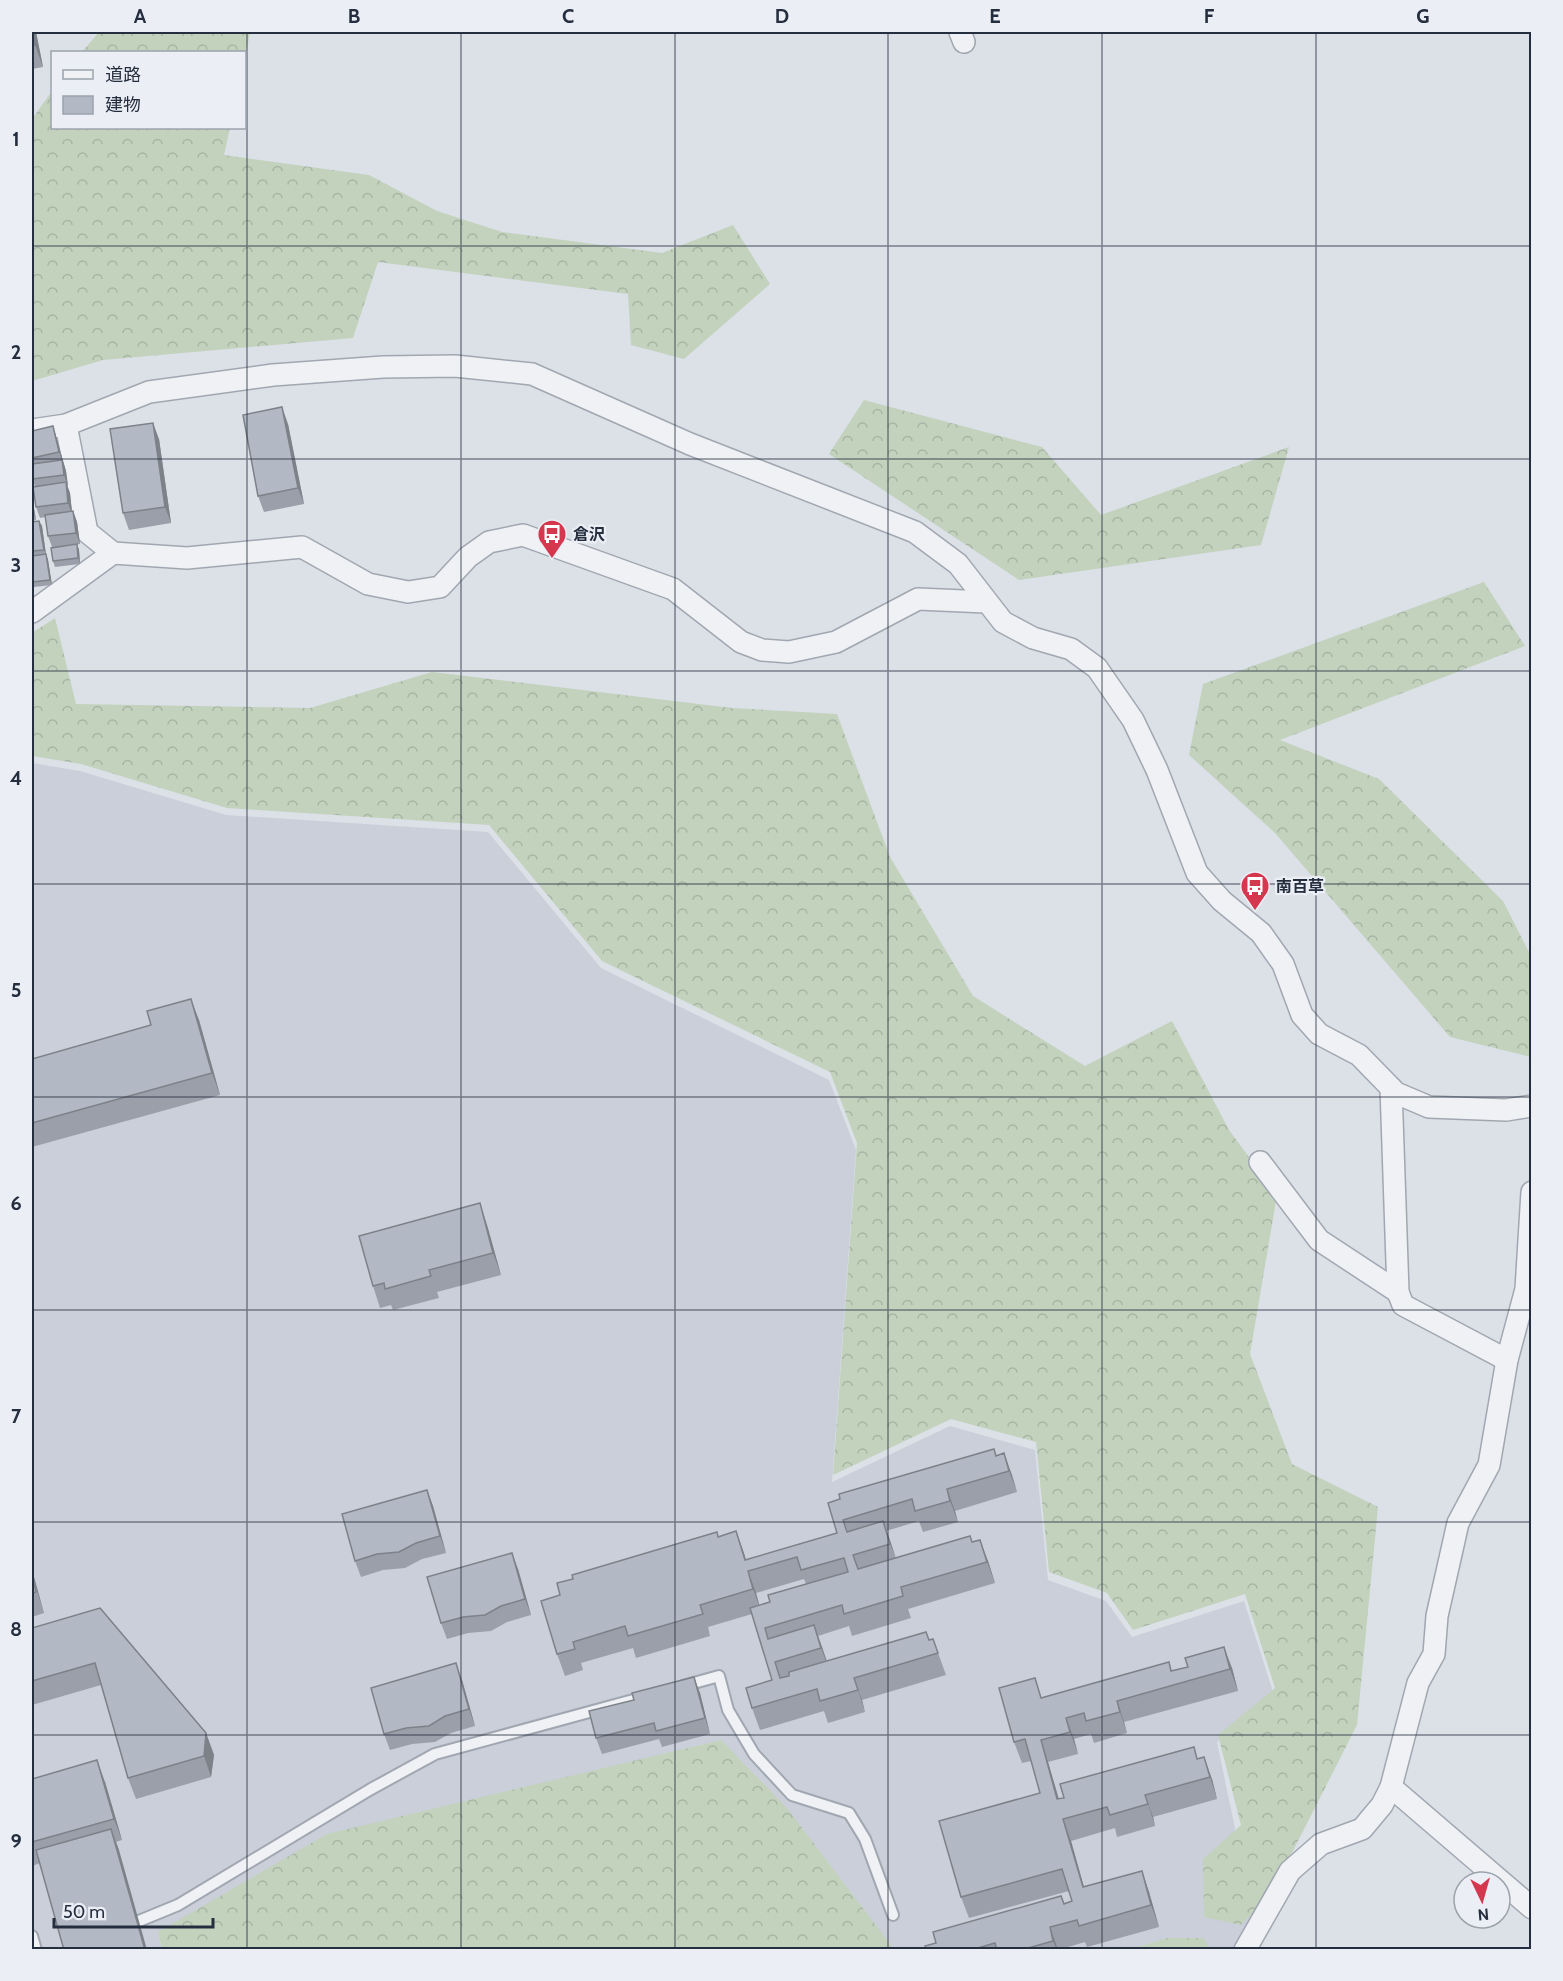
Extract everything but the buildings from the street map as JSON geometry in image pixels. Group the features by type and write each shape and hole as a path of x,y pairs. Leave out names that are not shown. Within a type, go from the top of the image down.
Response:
{"street":[{"path":"32,430 66,425 149,392 273,375 383,367 455,366 532,374 690,444 915,532 958,564 1003,622 1033,638 1071,650 1097,668 1133,720 1157,770 1197,873 1222,902 1261,933 1283,964 1302,1015 1319,1034 1359,1056 1396,1092 1429,1107 1506,1110 1532,1106"},
{"path":"66,425 87,532 113,553 187,558 302,548 368,584 408,592 440,587 468,557 489,542 523,535 673,590 741,642 762,650 789,652 836,642 918,599 986,602"},
{"path":"32,612 113,553"},
{"path":"1391,1088 1398,1292 1403,1305 1507,1360"},
{"path":"1260,1161 1318,1240 1398,1292"},
{"path":"1245,1950 1290,1870 1321,1844 1362,1829 1382,1805 1391,1787 1418,1683 1434,1654 1437,1616 1458,1523 1489,1465 1507,1360 1529,1290 1532,1192"},
{"path":"1391,1787 1532,1908"}],"lane":[{"path":"673,1689 719,1676 729,1710 754,1754 792,1795 849,1813 865,1839 893,1915"},
{"path":"139,1922 178,1905 361,1795 435,1754 662,1692"},
{"path":"32,1936 36,1950"}],"shaded area":[{"path":"32,763 80,771 226,815 488,832 601,968 829,1080 856,1150 832,1482 950,1426 1035,1450 1048,1580 1106,1601 1132,1637 1244,1601 1274,1695 1217,1742 1254,1920 1239,1949 1154,1949 1151,1943 1127,1950 881,1949 721,1740 598,1770 158,1932 162,1949 32,1949"}],"green space":[{"path":"99,32 250,32 246,54 246,51 83,51"},
{"path":"51,92 51,129 230,129 224,155 369,175 437,211 502,232 662,253 733,225 770,284 684,359 631,345 628,294 378,262 353,338 103,360 32,381 32,119"},
{"path":"864,400 1042,447 1101,515 1289,447 1261,545 1019,580 829,454"},
{"path":"1484,582 1525,646 1280,740 1379,779 1503,901 1531,956 1531,1057 1450,1037 1275,833 1189,755 1203,684"},
{"path":"55,618 76,704 310,708 432,672 732,708 837,714 890,857 973,996 1085,1066 1172,1021 1229,1130 1277,1195 1250,1354 1292,1464 1378,1507 1357,1725 1272,1892 1241,1925 1204,1917 1203,1859 1241,1825 1218,1735 1275,1688 1245,1594 1133,1630 1107,1593 1049,1572 1036,1442 951,1419 833,1475 857,1143 830,1072 602,961 489,825 227,808 81,764 32,756 32,633"},
{"path":"721,1740 786,1807 894,1949 162,1949 158,1932 327,1834"},
{"path":"1167,1938 1203,1938 1211,1949 1131,1949"}],"place":[{"name":"倉沢","path":"552,560"},
{"name":"南百草","path":"1255,912"}]}
